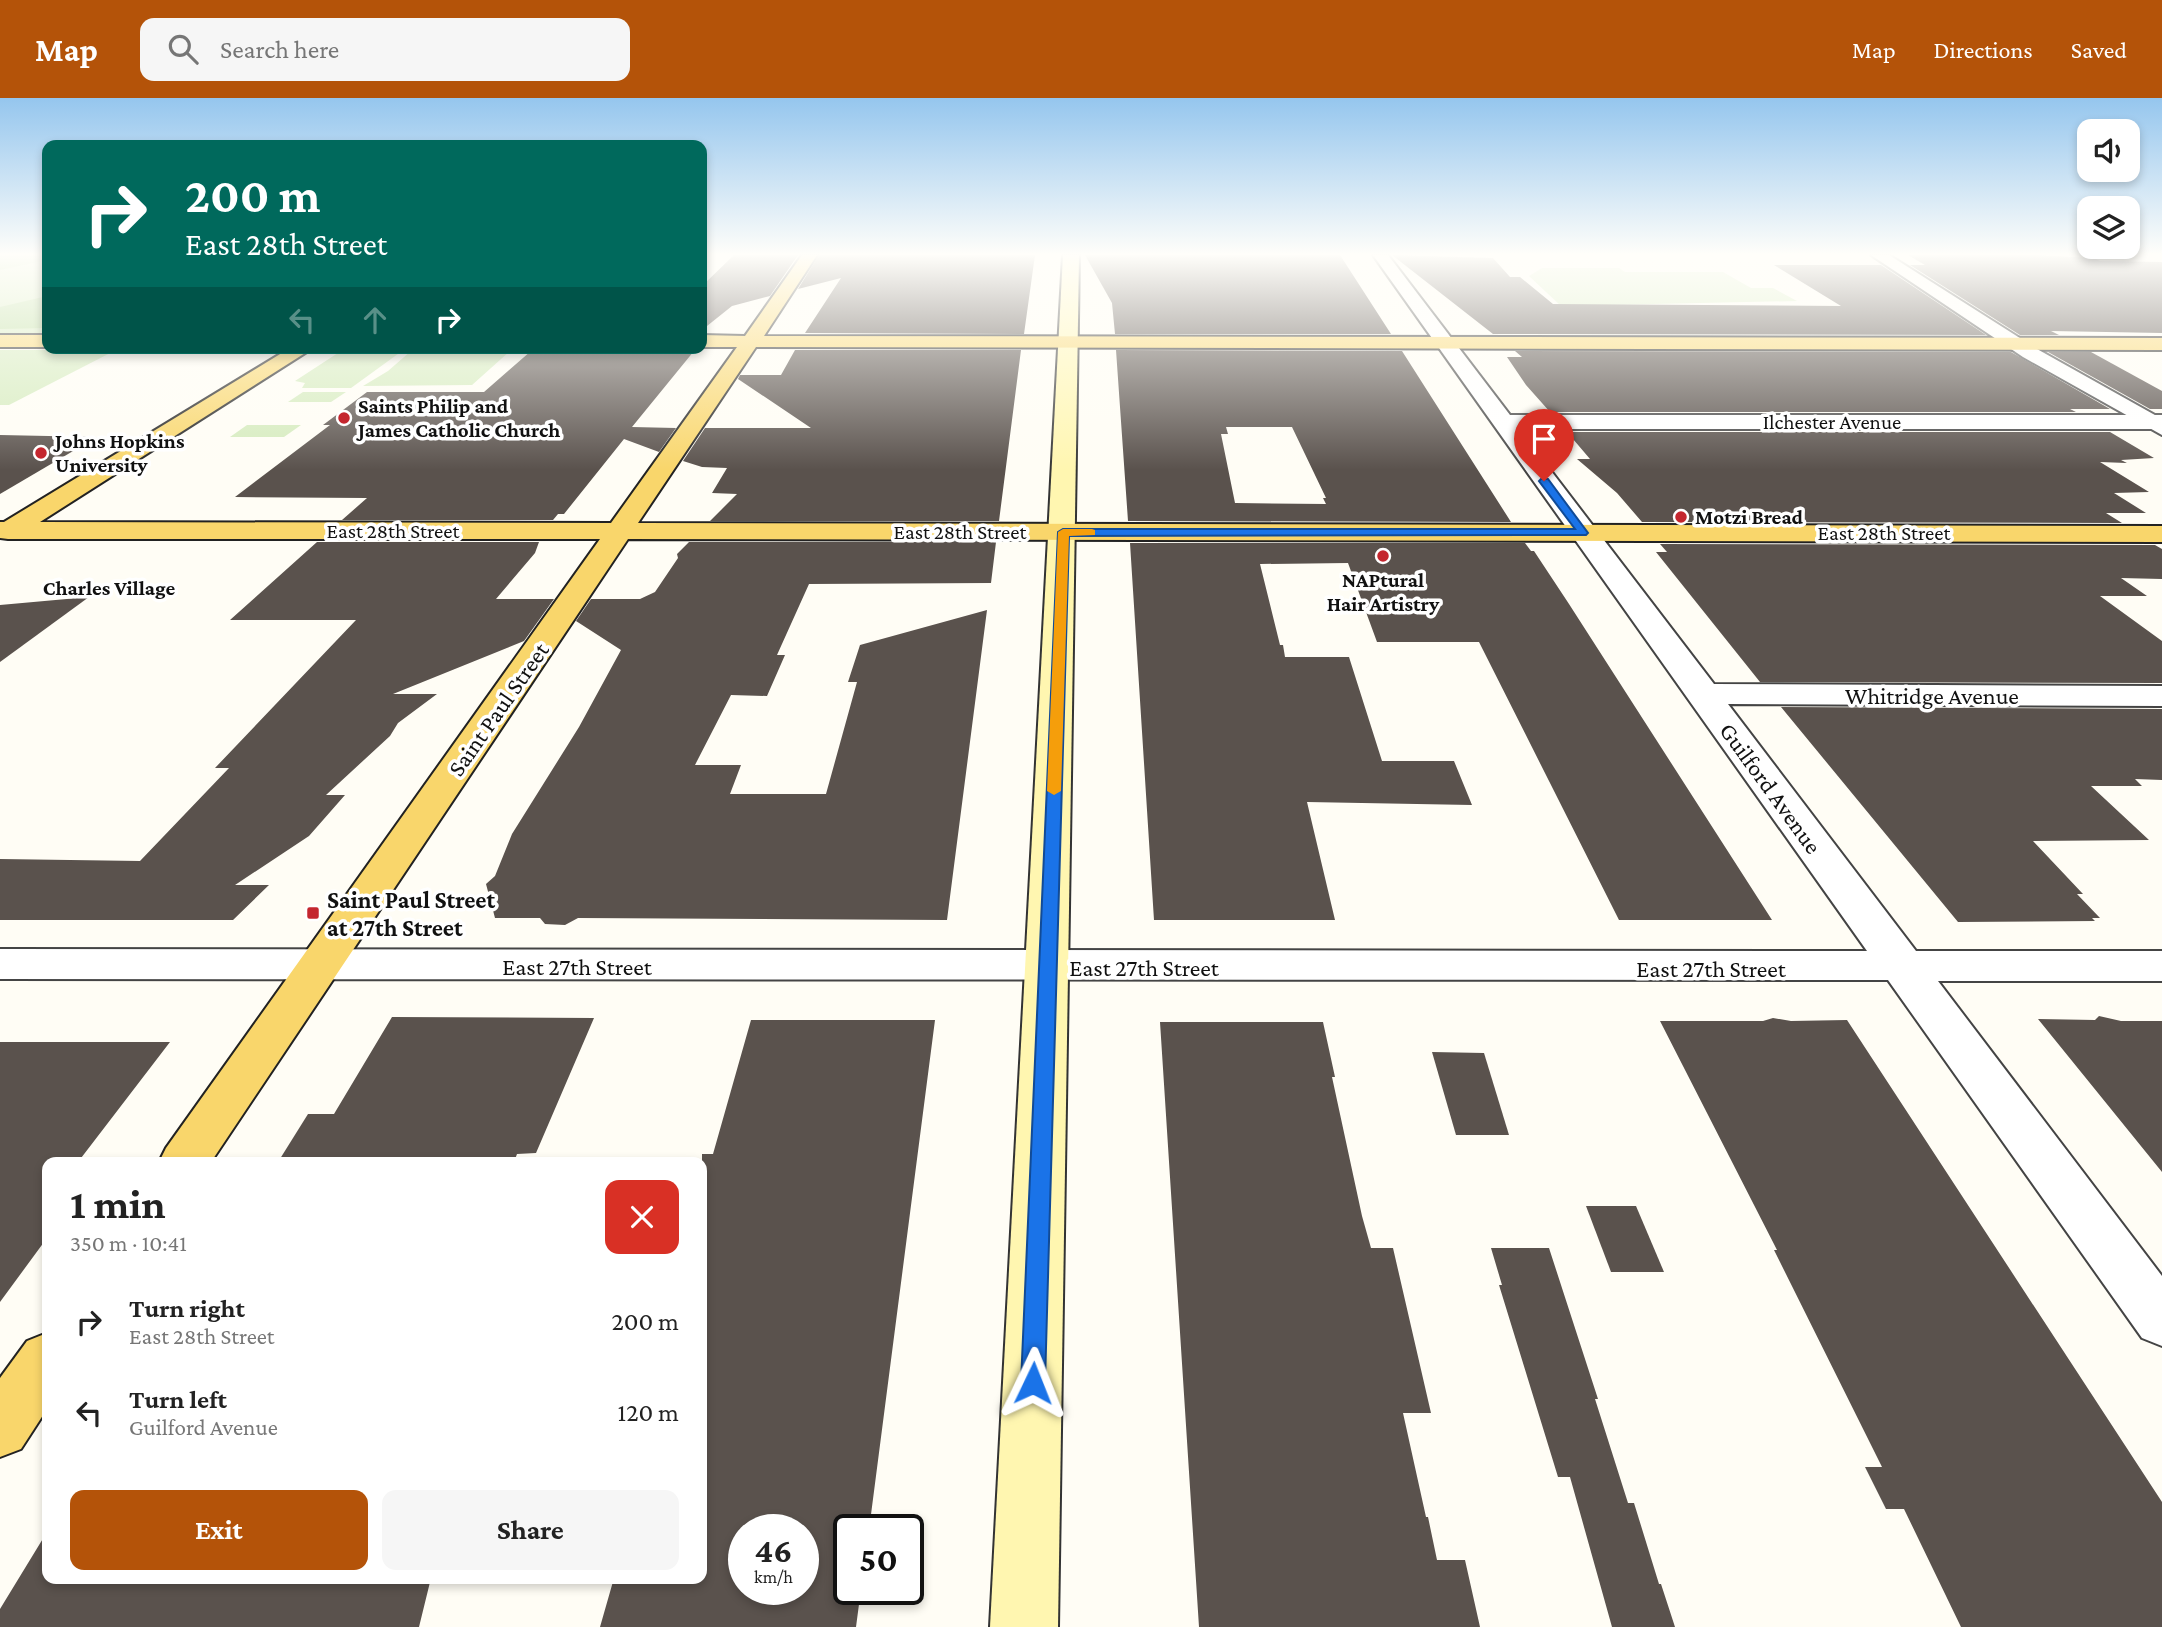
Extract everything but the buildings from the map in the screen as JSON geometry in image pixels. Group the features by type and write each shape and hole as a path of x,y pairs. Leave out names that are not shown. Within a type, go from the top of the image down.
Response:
{"main road":[{"name":"Saint Paul Street","path":"187,1157 760,326"},
{"path":"1024,1627 1069,326"},
{"path":"0,341 42,341"},
{"path":"707,341 2162,344"},
{"path":"3,532 294,354"},
{"name":"East 28th Street","path":"3,532 2162,534"},
{"path":"0,1428 42,1367"}],"street":[{"name":"Guilford Avenue","path":"1431,326 2162,1320"},
{"path":"1988,326 2158,424"},
{"name":"Ilchester Avenue","path":"1501,422 2158,424"},
{"name":"Whitridge Avenue","path":"1702,694 2162,696"},
{"name":"East 27th Street","path":"0,964 1903,968 2162,966"}],"green space":[{"path":"0,326 42,326 42,334 0,334"},
{"path":"0,326 42,326 42,328 0,329"},
{"path":"0,350 42,350 42,354 108,354 9,405 0,405"},
{"path":"336,354 398,354 351,388 302,388 305,383 295,381"},
{"path":"408,354 507,354 472,385 363,386 388,371"},
{"path":"303,392 346,392 331,402 288,402"},
{"path":"247,425 301,425 284,437 230,437"}],"slow traffic":[{"path":"1054,791 1063,532 1092,532"}],"place":[{"name":"Saints Philip and James Catholic Church","path":"344,418"},
{"name":"Johns Hopkins University","path":"41,453"},
{"name":"Motzi Bread","path":"1681,517"},
{"name":"NAPtural Hair Artistry","path":"1383,556"},
{"name":"Saint Paul Street at 27th Street","path":"313,913"}],"district":[{"name":"Charles Village","path":"109,588"}],"route":[{"path":"1033,1383 1063,532 1582,533 1544,481"}]}
